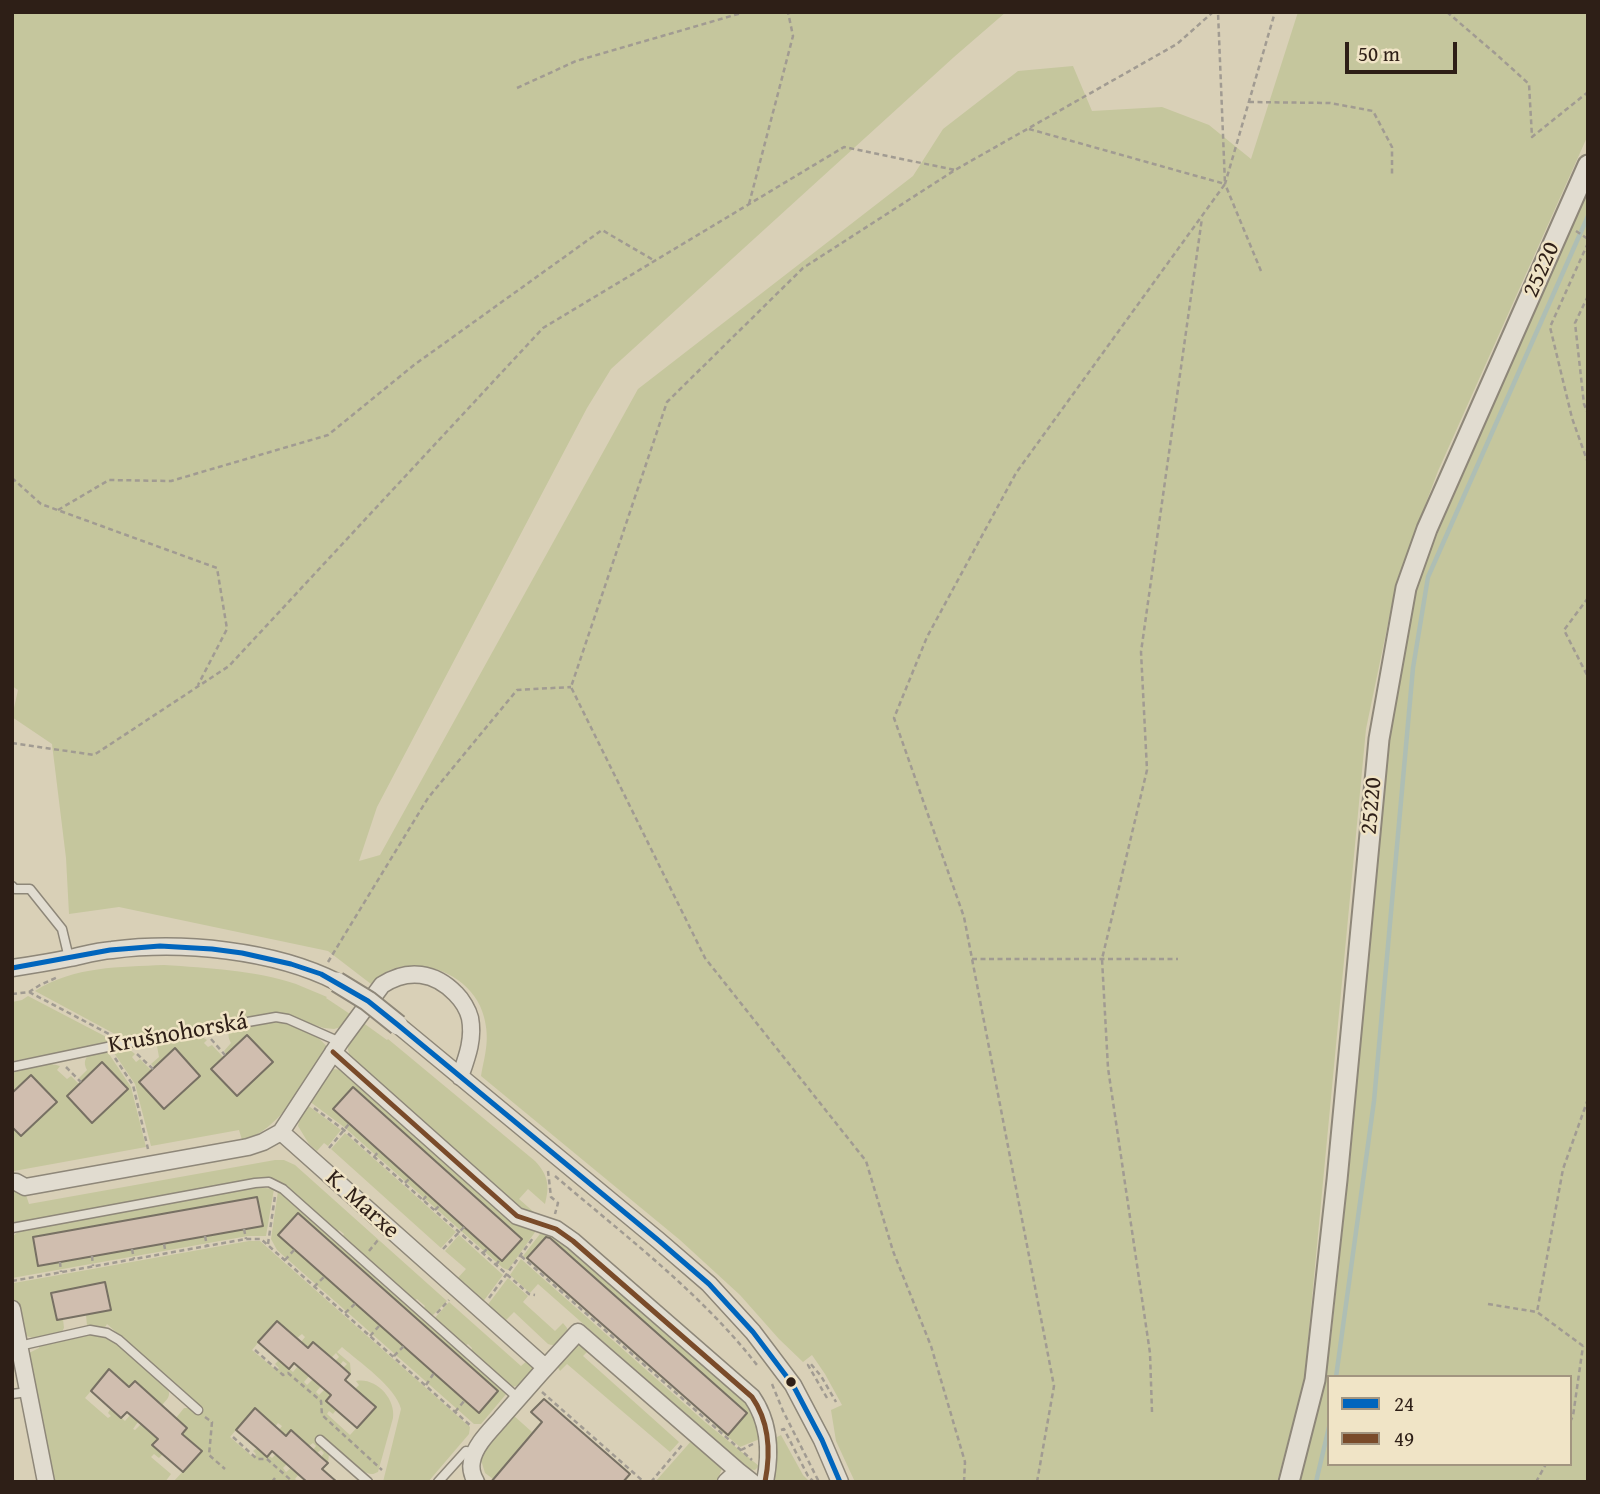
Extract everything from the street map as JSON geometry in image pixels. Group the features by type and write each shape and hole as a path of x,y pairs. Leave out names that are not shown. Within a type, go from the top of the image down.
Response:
{"street":[{"name":"25220","path":"1289,1482 1315,1380 1379,739 1406,588 1427,528 1588,165"},
{"path":"12,968 110,950 160,946 199,948 242,953 291,964 329,978 368,1001 709,1284 753,1332 793,1385 841,1482"},
{"path":"12,1182 25,1187 248,1147 263,1142 281,1132 382,985 402,976 425,976 446,983 460,998 470,1015 471,1040 460,1077"},
{"name":"Krušnohorská","path":"337,1047 517,1216 547,1226 573,1241 752,1397 766,1424 769,1446 766,1477"},
{"name":"K. Marxe","path":"281,1132 545,1367"},
{"path":"12,1310 19,1346 20,1393 46,1482"},
{"path":"476,1482 471,1470 475,1453 485,1438 578,1332 693,1433 732,1477 752,1482"}],"lane":[{"path":"12,886 15,889 30,889 54,918 62,929 69,958"},
{"name":"Krušnohorská","path":"12,1067 126,1043 276,1017 288,1019 337,1047"},
{"path":"12,1228 269,1182 284,1189 518,1398"},
{"path":"19,1346 90,1330 107,1333 119,1340 198,1410"},
{"path":"320,1440 368,1482"},
{"path":"438,1482 466,1451 475,1453"}],"path":[{"path":"517,88 576,61 745,12"},
{"path":"749,204 793,36 788,12"},
{"path":"964,1482 965,1462 931,1346 893,1251 866,1161 705,958 571,687 667,402 803,268 955,170 1177,44 1216,12"},
{"path":"1216,12 1225,184 1261,271"},
{"path":"1037,1482 1054,1386 964,917 894,718 927,637 1016,473 1225,184 1275,12"},
{"path":"1447,12 1529,84 1532,137 1588,92"},
{"path":"1249,102 1330,103 1373,111 1392,148 1392,177"},
{"path":"1028,128 1225,184"},
{"path":"12,743 94,755 229,666 543,328 844,147 955,170"},
{"path":"1152,1412 1150,1353 1108,1068 1102,959 1147,771 1141,652 1203,215"},
{"path":"58,510 109,480 171,481 328,435 414,365 603,230 655,261"},
{"path":"1574,230 1588,241 1550,327 1572,418 1588,463"},
{"path":"1588,296 1575,323 1584,404 1588,414"},
{"path":"12,478 41,504 217,568 227,629 198,687"},
{"path":"1588,598 1564,630 1588,677"},
{"path":"329,978 428,798 517,690 571,687"},
{"path":"972,959 1178,959"},
{"path":"12,994 29,992 62,976"},
{"path":"29,992 126,1043 153,1069"},
{"path":"203,1030 225,1055"},
{"path":"107,1047 133,1086 151,1164"},
{"path":"56,1058 81,1082"},
{"path":"302,1099 344,1130 529,1294 535,1295"},
{"path":"1537,1312 1563,1169 1588,1099"},
{"path":"330,1148 349,1124"},
{"path":"374,1157 380,1151"},
{"path":"492,1294 547,1226 558,1203 551,1197 548,1171 710,1310 764,1374"},
{"path":"405,1184 410,1178"},
{"path":"268,1244 277,1186"},
{"path":"423,1200 428,1194"},
{"path":"435,1210 440,1205"},
{"path":"443,1249 464,1227"},
{"path":"362,1258 389,1228"},
{"path":"244,1229 246,1239"},
{"path":"205,1236 206,1246"},
{"path":"12,1281 261,1238 475,1430"},
{"path":"164,1244 166,1254"},
{"path":"483,1253 488,1248"},
{"path":"132,1249 134,1259"},
{"path":"285,1260 295,1249"},
{"path":"92,1256 93,1266"},
{"path":"521,1256 713,1424 766,1477"},
{"path":"496,1265 500,1259"},
{"path":"60,1262 61,1272"},
{"path":"314,1287 325,1276"},
{"path":"430,1320 458,1290"},
{"path":"345,1313 356,1304"},
{"path":"1488,1304 1537,1312 1583,1346 1588,1345"},
{"path":"370,1336 380,1325"},
{"path":"394,1356 404,1346"},
{"path":"1572,1418 1583,1346"},
{"path":"255,1350 283,1375 288,1373 321,1401 322,1415 382,1470"},
{"path":"827,1398 808,1365 810,1363 836,1402"},
{"path":"426,1385 434,1373"},
{"path":"532,1383 645,1482"},
{"path":"772,1385 816,1482"},
{"path":"455,1412 465,1400"},
{"path":"198,1410 212,1422 209,1455 225,1469"},
{"path":"651,1482 704,1418"},
{"path":"783,1429 808,1476 816,1482"},
{"path":"233,1437 257,1459 267,1460 293,1482"},
{"path":"1536,1482 1545,1466"}],"green space":[{"path":"12,12 1006,12 611,369 587,408 377,807 359,861 380,855 638,389 913,176 943,129 1018,71 1073,66 1092,111 1162,107 1209,125 1251,159 1298,12 1588,12 1588,135 1438,471 1397,580 1366,729 1304,1382 1277,1482 855,1482 836,1441 831,1410 842,1405 812,1355 803,1362 740,1295 680,1240 481,1076 487,1040 486,1025 479,1004 461,982 436,969 407,966 387,971 371,984 328,951 119,907 69,914 66,858 52,744 12,717 18,690 12,686"},
{"path":"1588,189 1588,1482 1297,1482 1331,1339 1350,1161 1388,737 1413,603 1426,560"},
{"path":"164,965 231,970 280,979 327,997 350,1014 341,1027 334,1029 281,1014 243,1017 126,1040 35,991 81,972"},
{"path":"28,996 116,1042 12,1061 12,1002"},
{"path":"277,1022 305,1030 327,1047 302,1088 280,1116 255,1136 242,1140 239,1130 151,1146 135,1084 112,1050 130,1050 135,1054 132,1057 136,1062 140,1059 151,1070 139,1082 164,1109 200,1075 175,1048 154,1067 151,1064 159,1057 157,1046 160,1041 178,1037 202,1037 207,1040 204,1043 208,1047 212,1045 223,1057 211,1069 272,1062 247,1035 226,1054 224,1051 231,1043 229,1032 232,1028"},
{"path":"362,1022 388,1039 535,1161 547,1181 545,1204 528,1189 519,1199 536,1214 530,1216 520,1212 350,1058 347,1045"},
{"path":"107,1051 131,1087 146,1147 14,1171 15,1178 12,1179 12,1127 21,1136 56,1103 31,1075 12,1093 13,1074 22,1067 35,1064 60,1066 57,1070 67,1079 71,1076 79,1084 67,1096 93,1123 128,1089 103,1062 82,1081 79,1078 87,1070 85,1063 88,1055"},
{"path":"331,1069 346,1070 538,1228 508,1270 344,1127 309,1101"},
{"path":"306,1104 341,1130 328,1146 324,1143 317,1151 309,1144 298,1126"},
{"path":"345,1133 456,1232 441,1248 331,1149"},
{"path":"284,1160 295,1165 447,1301 432,1316 423,1309 425,1306 417,1299 414,1301 342,1237 344,1234 339,1230 337,1232 289,1190 257,1180 12,1223 12,1187 25,1192 29,1204"},
{"path":"256,1187 274,1189 266,1236 248,1236 12,1278 12,1237 19,1231"},
{"path":"278,1191 507,1393 481,1424 474,1424 277,1250 271,1239"},
{"path":"543,1230 555,1234 747,1401 753,1409 762,1438 740,1447 714,1425 728,1434 747,1413 547,1236 528,1260 523,1256"},
{"path":"459,1235 503,1275 482,1303 455,1281 466,1269 445,1251"},
{"path":"260,1241 470,1427 469,1434 428,1482 383,1482 401,1409 385,1384 342,1347 337,1352 350,1363 351,1374 343,1368 347,1364 343,1361 340,1365 335,1361 339,1357 336,1353 331,1358 313,1342 308,1348 301,1342 305,1337 302,1334 297,1338 277,1321 252,1350 276,1370 279,1368 275,1364 279,1360 293,1372 298,1366 309,1376 304,1382 307,1385 313,1379 321,1386 316,1392 319,1395 325,1389 331,1395 326,1401 336,1410 333,1414 329,1411 327,1414 350,1435 376,1407 355,1389 359,1385 356,1381 370,1382 388,1396 393,1418 378,1472 372,1474 362,1471 319,1436 315,1441 329,1454 328,1463 321,1457 324,1453 321,1450 317,1453 313,1450 316,1446 313,1443 309,1446 291,1430 286,1436 279,1430 282,1426 278,1423 275,1427 236,1430 230,1437 253,1457 256,1454 253,1451 257,1448 267,1457 268,1455 272,1458 276,1454 287,1464 283,1468 286,1472 291,1468 299,1474 295,1479 298,1482 173,1482 202,1451 182,1434 187,1427 176,1418 184,1408 189,1408 197,1415 203,1409 107,1324 104,1329 87,1326 86,1315 111,1310 105,1283 52,1292 57,1320 63,1319 64,1328 61,1333 34,1338 26,1336 20,1328 12,1290 14,1283"},
{"path":"521,1259 705,1422 759,1466 755,1470 748,1469 538,1284 530,1293 510,1275"},
{"path":"508,1278 528,1296 523,1302 555,1331 563,1323 568,1332 560,1342 548,1344 514,1312 504,1322 486,1307"},
{"path":"449,1302 521,1366 528,1360 534,1366 526,1380 512,1387 471,1351 472,1348 468,1344 465,1346 434,1319"},
{"path":"94,1334 111,1339 168,1389 169,1396 162,1405 135,1381 129,1387 109,1370 85,1398 108,1418 111,1416 108,1413 111,1408 125,1421 130,1415 138,1422 133,1429 141,1424 158,1439 153,1445 163,1454 159,1458 154,1454 151,1457 171,1474 165,1482 51,1482 26,1359 29,1353 39,1346"},
{"path":"584,1345 591,1348 583,1356 679,1442 670,1452 567,1364 560,1371 557,1366 575,1346"},
{"path":"513,1415 532,1432 493,1479 485,1473 481,1460 486,1447"},
{"path":"781,1435 803,1475 810,1482 772,1482 775,1438"},
{"path":"693,1439 723,1465 717,1482 655,1482"}],"building":[{"path":"247,1035 273,1062 237,1096 211,1069"},
{"path":"175,1048 200,1076 164,1109 139,1082"},
{"path":"102,1062 128,1089 92,1123 67,1096"},
{"path":"31,1075 57,1102 21,1136 12,1127 12,1093"},
{"path":"353,1087 522,1239 502,1261 333,1109"},
{"path":"257,1197 263,1226 38,1266 33,1237"},
{"path":"298,1213 498,1391 479,1413 278,1235"},
{"path":"546,1237 747,1413 728,1435 527,1258"},
{"path":"105,1282 111,1310 57,1320 51,1293"},
{"path":"277,1321 308,1348 313,1342 340,1365 350,1374 345,1380 376,1407 357,1428 326,1401 331,1395 294,1363 289,1369 258,1342"},
{"path":"109,1369 129,1387 135,1381 187,1428 182,1434 202,1451 183,1472 152,1445 158,1439 141,1424 127,1412 121,1418 91,1391"},
{"path":"544,1399 630,1474 623,1482 491,1482 542,1422 531,1412"},
{"path":"255,1408 286,1436 291,1430 328,1463 322,1469 337,1482 307,1482 272,1451 267,1457 236,1430"}],"waterway":[{"path":"1336,1375 1374,1101 1413,668 1428,577 1588,216"},
{"path":"1316,1482 1327,1435"}],"transit line":[{"name":"24","path":"12,968 110,950 160,946 212,949 291,964 321,974 368,1001 709,1284 753,1332 793,1385 822,1440 840,1482"},
{"name":"49","path":"333,1052 517,1216 556,1229 573,1241 752,1397 766,1427 768,1438 765,1482"}]}
